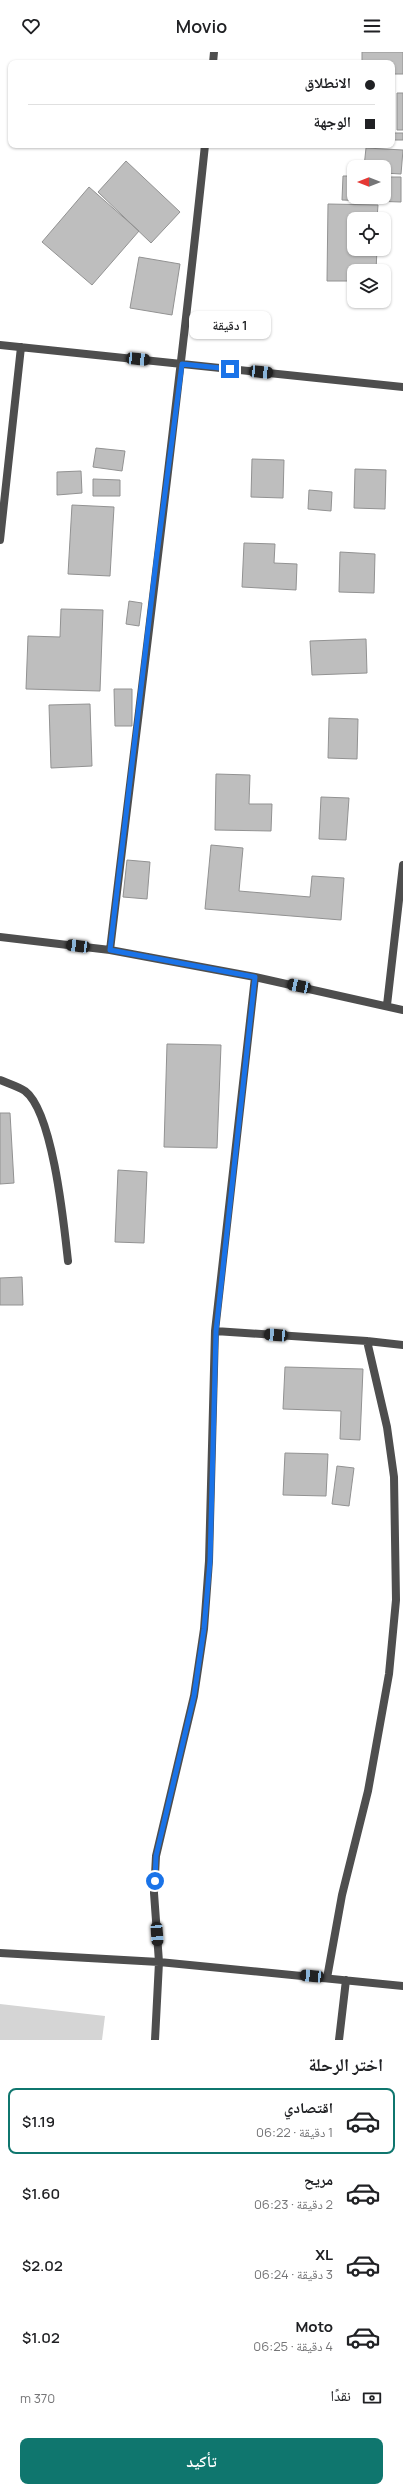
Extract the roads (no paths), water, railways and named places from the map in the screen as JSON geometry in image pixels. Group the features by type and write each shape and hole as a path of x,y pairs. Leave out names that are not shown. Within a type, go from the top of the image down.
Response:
{"street":[{"path":"110,950 156,562 182,364 204,148"},
{"path":"0,345 403,387"},
{"path":"0,540 21,347"},
{"path":"387,1005 403,865"},
{"path":"0,937 110,950 255,977 387,1005 403,1010"},
{"path":"155,2040 159,1962 154,1893 156,1856 194,1696 204,1629 210,1561 216,1331 255,977"},
{"path":"0,1080 26,1092 41,1117 59,1183 68,1261"},
{"path":"216,1331 367,1341 403,1345"},
{"path":"327,1978 342,1895 368,1791 389,1674 396,1600 394,1477 387,1427 367,1341"},
{"path":"0,1952 159,1962 403,1986"},
{"path":"339,2040 346,1980"}]}
